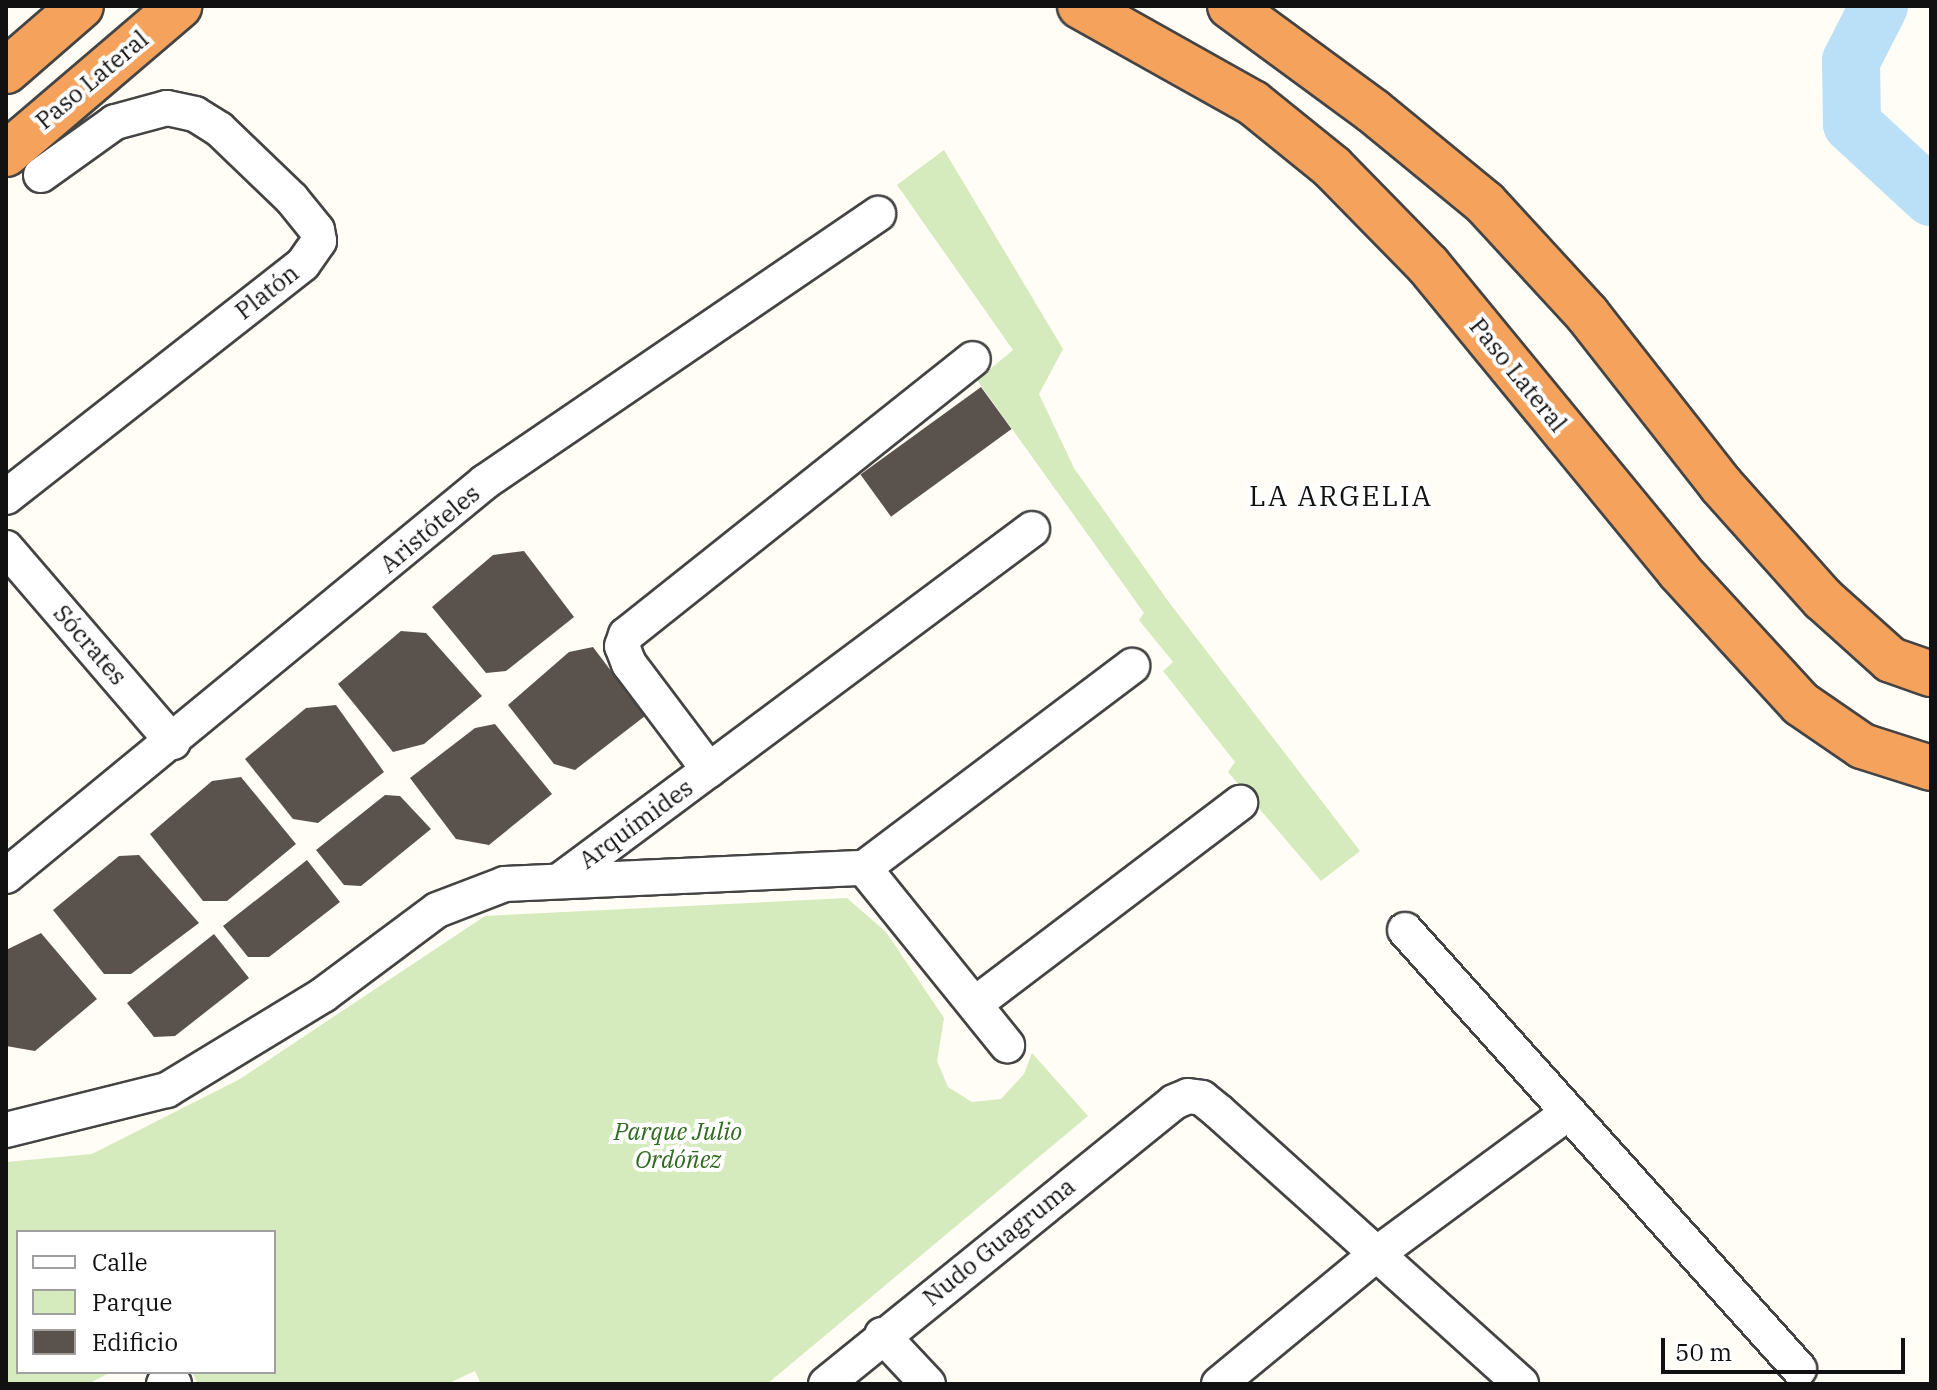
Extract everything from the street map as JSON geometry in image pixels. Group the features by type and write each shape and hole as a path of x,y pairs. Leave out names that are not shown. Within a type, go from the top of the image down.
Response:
{"highway":[{"path":"6,71 81,6"},
{"name":"Paso Lateral","path":"24,164 179,6"},
{"name":"Paso Lateral","path":"1080,6 1253,103 1332,167 1428,265 1679,571 1801,704 1862,746 1931,768"},
{"path":"1230,6 1373,111 1485,203 1587,314 1721,485 1823,599 1891,660 1931,674"}],"street":[{"name":"Platón","path":"6,497 303,264 319,241 317,230 292,199 219,129 195,114 167,108 115,122 24,164"},
{"name":"Aristóteles","path":"6,876 173,742 485,482 878,214"},
{"name":"Arquímides","path":"562,879 709,770 624,653 633,627 973,359"},
{"path":"709,770 1032,529"},
{"name":"Sócrates","path":"6,548 173,742"},
{"path":"6,1130 167,1090 323,995 437,910 505,884 562,879 864,868 1132,666"},
{"path":"975,1004 1240,803"},
{"path":"864,868 1007,1045"},
{"path":"1405,930 1799,1369"},
{"name":"Nudo Guagruma","path":"826,1384 882,1335 1174,1102 1202,1098 1378,1253"},
{"path":"1219,1384 1378,1253 1568,1113"},
{"path":"1378,1253 1521,1384"},
{"path":"882,1335 928,1384"},
{"path":"164,1384 174,1384"}],"green space":[{"path":"944,150 1063,349 1039,394 1074,468 1168,601 1360,851 1321,881 1228,772 1235,762 1163,671 1173,662 1139,620 1144,613 977,380 1013,350 897,185"},
{"name":"Parque Julio Ordóñez","path":"847,898 886,932 944,1018 937,1061 948,1087 972,1102 1001,1099 1024,1074 1032,1053 1088,1116 767,1384 481,1384 475,1371 447,1384 198,1384 193,1374 276,1374 276,1230 16,1230 16,1374 107,1374 88,1384 6,1384 6,1162 92,1154 240,1079 485,916"}],"building":[{"path":"981,387 1012,429 891,517 860,475"},
{"path":"524,551 574,617 506,671 486,673 432,607 493,555"},
{"path":"401,631 426,633 482,696 424,744 393,752 338,684"},
{"path":"593,647 645,716 575,770 554,764 508,705 569,652"},
{"path":"336,705 384,772 318,823 293,819 245,759 306,708"},
{"path":"495,724 552,794 489,845 456,839 410,778 475,728"},
{"path":"241,777 296,844 227,901 203,901 150,834 212,781"},
{"path":"385,795 400,796 431,829 361,886 344,885 316,850"},
{"path":"139,855 199,923 131,974 104,974 53,910 119,856"},
{"path":"307,860 340,902 269,957 248,957 223,926"},
{"path":"41,933 97,999 35,1051 6,1046 6,950"},
{"path":"214,934 249,978 175,1036 154,1037 127,1003"}],"waterway":[{"path":"1879,6 1851,61 1852,124 1931,197"}],"district":[{"name":"LA ARGELIA","path":"1341,496"}]}
